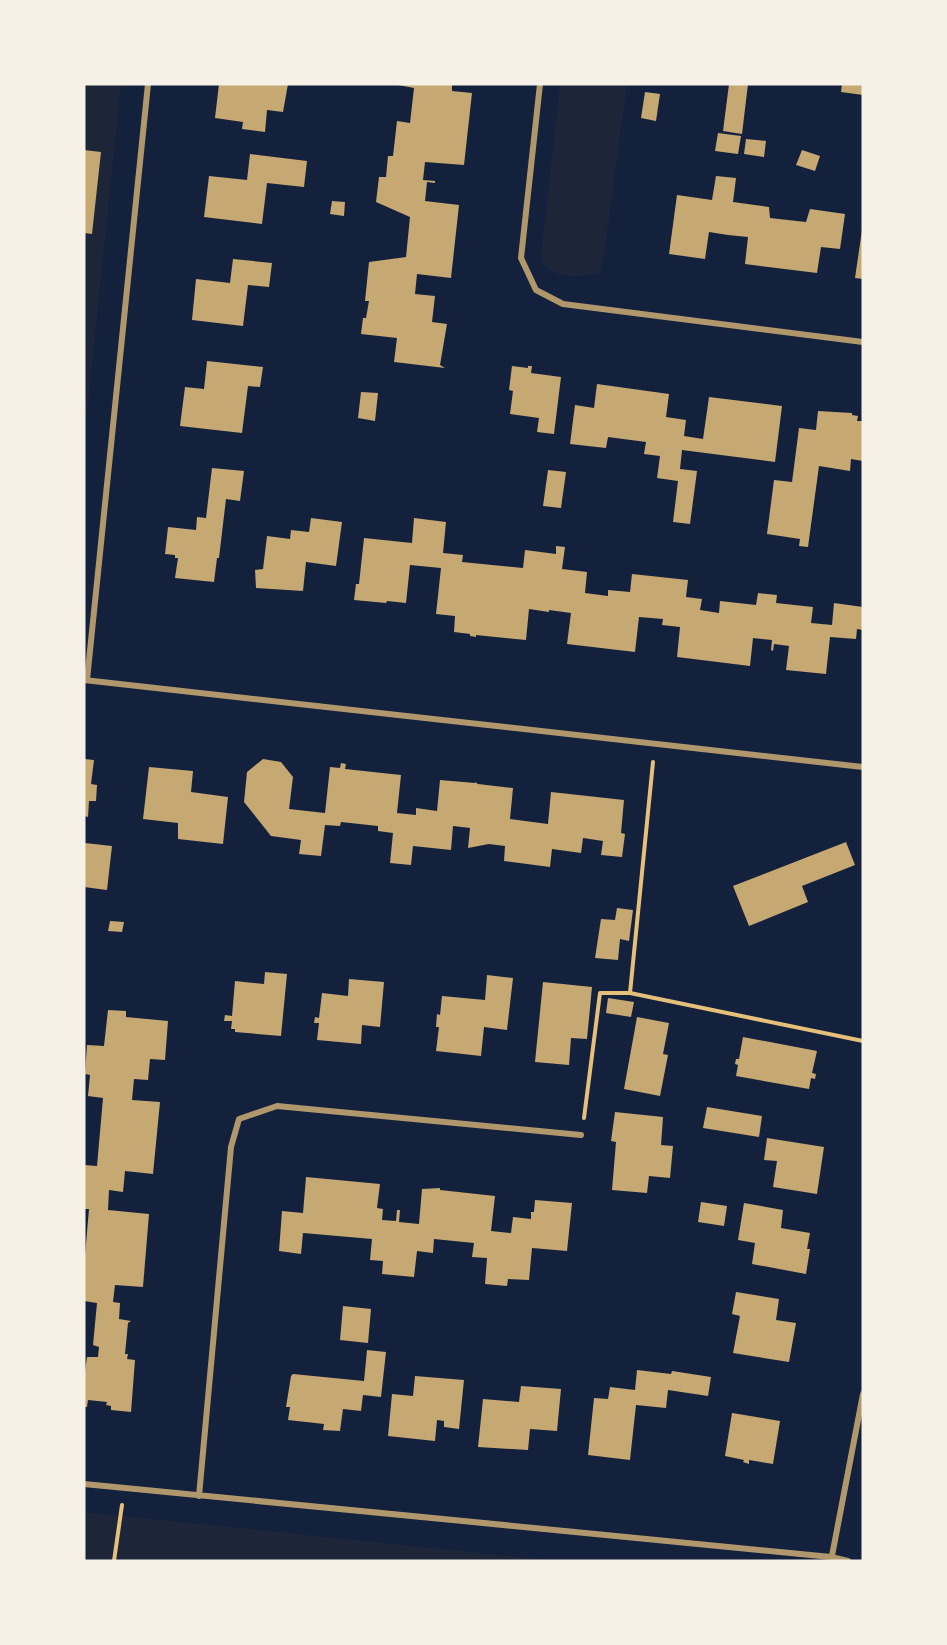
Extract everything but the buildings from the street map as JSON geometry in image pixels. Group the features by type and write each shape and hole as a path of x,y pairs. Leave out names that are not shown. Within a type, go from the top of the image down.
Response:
{"street":[{"path":"148,84 85,680 863,767"},
{"path":"540,84 521,258 536,290 563,304 863,342"},
{"path":"199,1496 231,1147 239,1119 276,1106 581,1135"},
{"path":"831,1559 863,1394"},
{"path":"84,1484 848,1561"}],"path":[{"path":"630,993 654,744"},
{"path":"581,1135 600,993 630,993 863,1041"},
{"path":"114,1561 124,1488"}],"shaded area":[{"path":"84,84 121,84 84,441"},
{"path":"560,84 627,84 603,263 598,273 592,275 569,276 554,272 544,264 541,255"},
{"path":"84,1512 558,1561 84,1561"}]}
